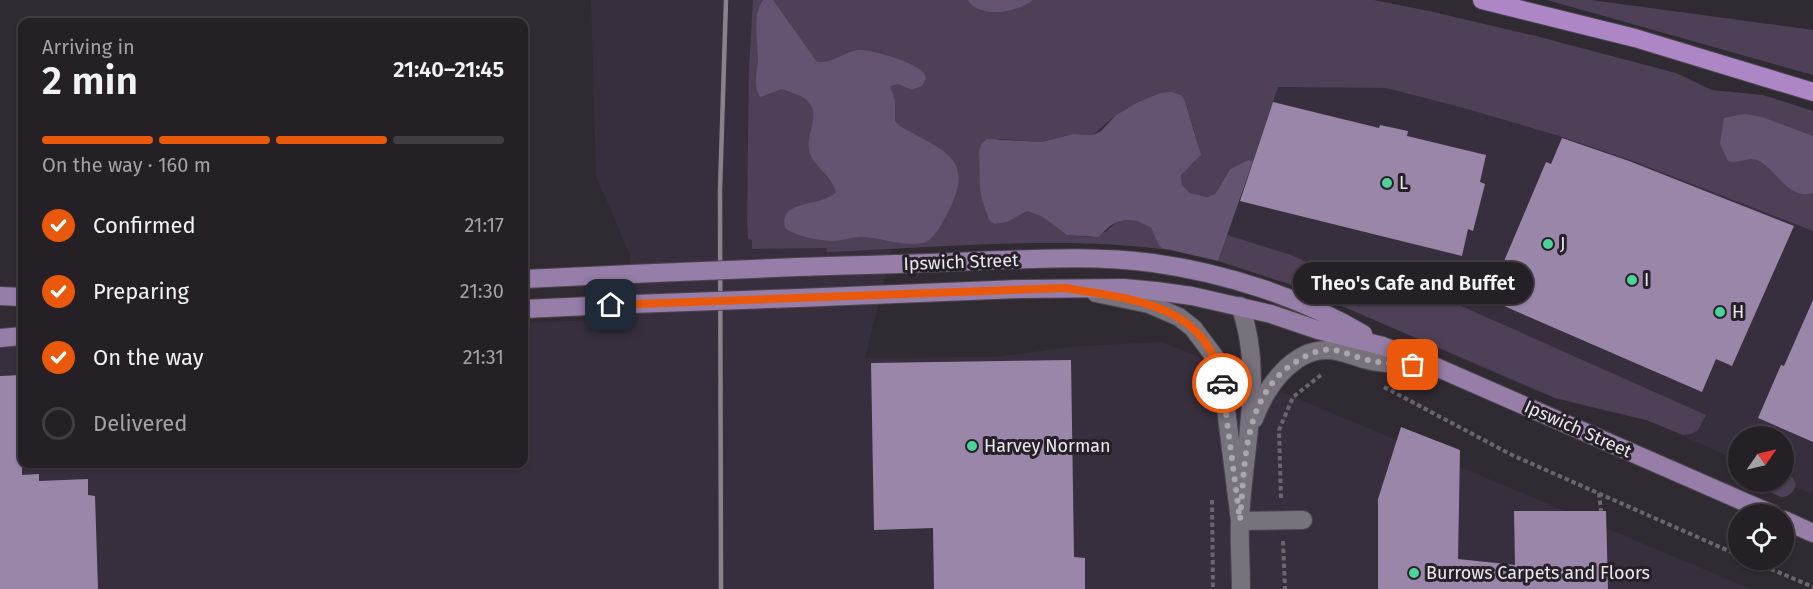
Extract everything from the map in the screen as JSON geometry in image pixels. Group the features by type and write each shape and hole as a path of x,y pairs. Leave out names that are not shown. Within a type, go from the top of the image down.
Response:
{"highway":[{"path":"1482,0 1635,38 1813,92"}],"main road":[{"name":"Ipswich Street","path":"528,279 797,267 1066,259 1136,261 1186,268 1292,300 1338,320 1383,346"},
{"path":"1186,268 1226,289 1240,306"},
{"name":"Ipswich Street","path":"528,309 1065,288 1124,288 1156,291 1240,306 1318,330 1383,346 1749,504"},
{"path":"0,297 18,297"},
{"path":"0,338 18,336"},
{"path":"1794,524 1813,533"}],"street":[{"path":"1065,288 1149,304 1179,317 1205,341 1220,372 1240,520"},
{"path":"1240,306 1250,340 1251,372 1249,434 1240,520 1241,589"},
{"path":"1249,434 1261,402 1275,379 1294,363 1313,353 1325,350 1340,351 1369,361 1436,367"},
{"path":"1240,520 1303,520"}],"path":[{"path":"1285,589 1279,430 1293,397 1324,373"},
{"path":"1380,384 1512,455 1728,551"},
{"path":"1599,493 1601,511"},
{"path":"1212,499 1213,589"},
{"path":"1773,570 1813,587"}],"shaded area":[{"path":"591,0 953,0 865,358 995,357 1078,346 1163,342 1751,589 0,589 0,348 18,346 18,468 528,468 528,323 634,318 630,255 596,176"},
{"path":"753,0 967,0 970,4 1033,0 1374,0 1429,11 1536,36 1676,73 1712,90 1763,95 1813,111 1813,231 1630,160 1467,109 1386,88 1278,87 1253,161 1248,160 1230,169 1215,194 1207,197 1190,193 1182,185 1181,175 1195,162 1198,144 1185,101 1160,93 1116,115 1093,135 1073,134 1042,142 999,139 979,153 982,201 989,220 1015,217 1027,211 1041,216 1067,235 1093,237 1105,232 1117,222 1137,221 1151,228 1158,244 1169,250 1084,243 827,252 826,248 752,249 752,240 748,239 747,223 749,69"},
{"path":"763,0 773,0 817,62 864,50 901,60 924,73 926,79 922,86 912,90 898,84 890,86 895,100 895,121 942,150 952,159 957,168 958,181 955,196 939,228 927,241 908,244 855,237 828,241 804,237 785,228 785,218 788,212 830,197 836,192 830,180 810,154 809,139 813,110 810,104 804,98 782,89 760,97 758,92 756,29 758,13"},
{"path":"967,0 1033,0 1008,11 990,12 973,6"},
{"path":"1547,0 1591,0 1813,30 1813,75"},
{"path":"1278,87 1386,88 1467,109 1630,160 1813,231 1813,494 1795,487 1794,489 1794,426 1728,426 1728,456 1653,422 1580,405 1536,391 1298,287 1218,261"},
{"path":"1171,92 1181,95 1185,101 1201,155 1181,175 1182,185 1190,193 1207,197 1215,194 1230,169 1248,160 1253,161 1218,261 1162,248 1151,228 1137,221 1117,222 1098,237 1067,235 1041,216 1027,211 1007,222 994,224 989,220 980,188 979,153 981,144 987,139 1042,142 1073,134 1093,135 1101,131 1116,115 1136,103 1160,93"},
{"path":"1744,114 1762,117 1813,136 1813,193 1797,193 1790,189 1757,160 1728,161 1720,144 1724,118"},
{"path":"1227,235 1291,255 1331,273 1334,262 1423,289 1706,415 1698,430 1683,435 1646,420 1555,398 1298,287 1218,261"},
{"path":"1769,492 1792,492 1781,497"},
{"path":"1769,492 1792,492 1781,497"}],"building":[{"name":"L","path":"1273,102 1379,128 1380,125 1408,131 1407,136 1486,155 1480,182 1485,184 1473,231 1468,229 1462,256 1240,201"},
{"path":"1562,138 1629,161 1794,226 1732,366 1716,359 1702,392 1488,299 1546,162 1551,164"},
{"path":"1813,300 1813,442 1794,434 1794,426 1776,426 1758,418 1781,365 1784,366"},
{"name":"Harvey Norman","path":"1071,360 1074,557 1085,558 1085,589 934,589 933,528 874,530 871,363"},
{"path":"18,375 18,468 22,468 22,475 39,474 39,481 88,479 88,495 95,496 98,589 0,589 0,376"},
{"path":"1401,427 1460,450 1458,559 1515,565 1514,511 1606,511 1608,589 1378,589 1378,499"}],"railway":[{"path":"721,589 720,190 726,0"}],"way so far":[{"path":"1222,383 1240,520 1249,434 1261,402 1275,379 1305,356 1325,350 1340,351 1369,361 1413,365"}],"place":[{"name":"L","path":"1387,183"},
{"name":"J","path":"1548,244"},
{"name":"I","path":"1632,280"},
{"name":"H","path":"1720,312"},
{"name":"Theo's Cafe and Buffet","path":"1413,365"},
{"name":"Harvey Norman","path":"972,446"},
{"name":"Burrows Carpets and Floors","path":"1414,573"}],"route":[{"path":"611,305 1065,288 1137,300 1179,317 1205,341 1214,356 1222,383"}]}
